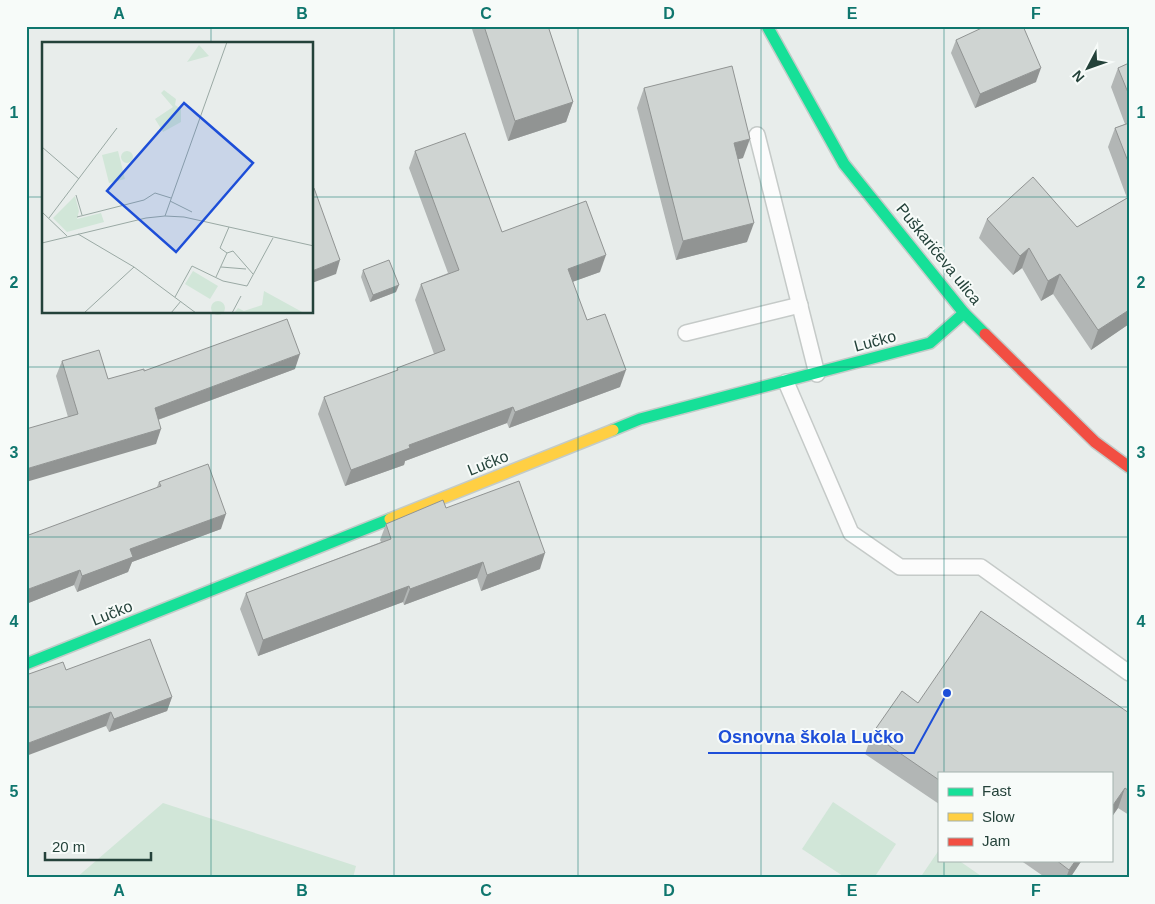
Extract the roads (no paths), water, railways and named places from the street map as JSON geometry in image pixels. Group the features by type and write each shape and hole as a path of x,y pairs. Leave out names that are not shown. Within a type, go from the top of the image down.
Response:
{"street":[{"name":"Puškarićeva ulica","path":"767,26 844,164 964,313 1095,442 1129,467"},
{"name":"Lučko","path":"26,664 640,419 930,343 964,313"}],"lane":[{"path":"757,135 816,374"},
{"path":"686,333 800,306"},
{"path":"786,382 851,533 900,567 981,567 1129,673"}],"place":[{"name":"Osnovna škola Lučko","path":"947,693"}]}
